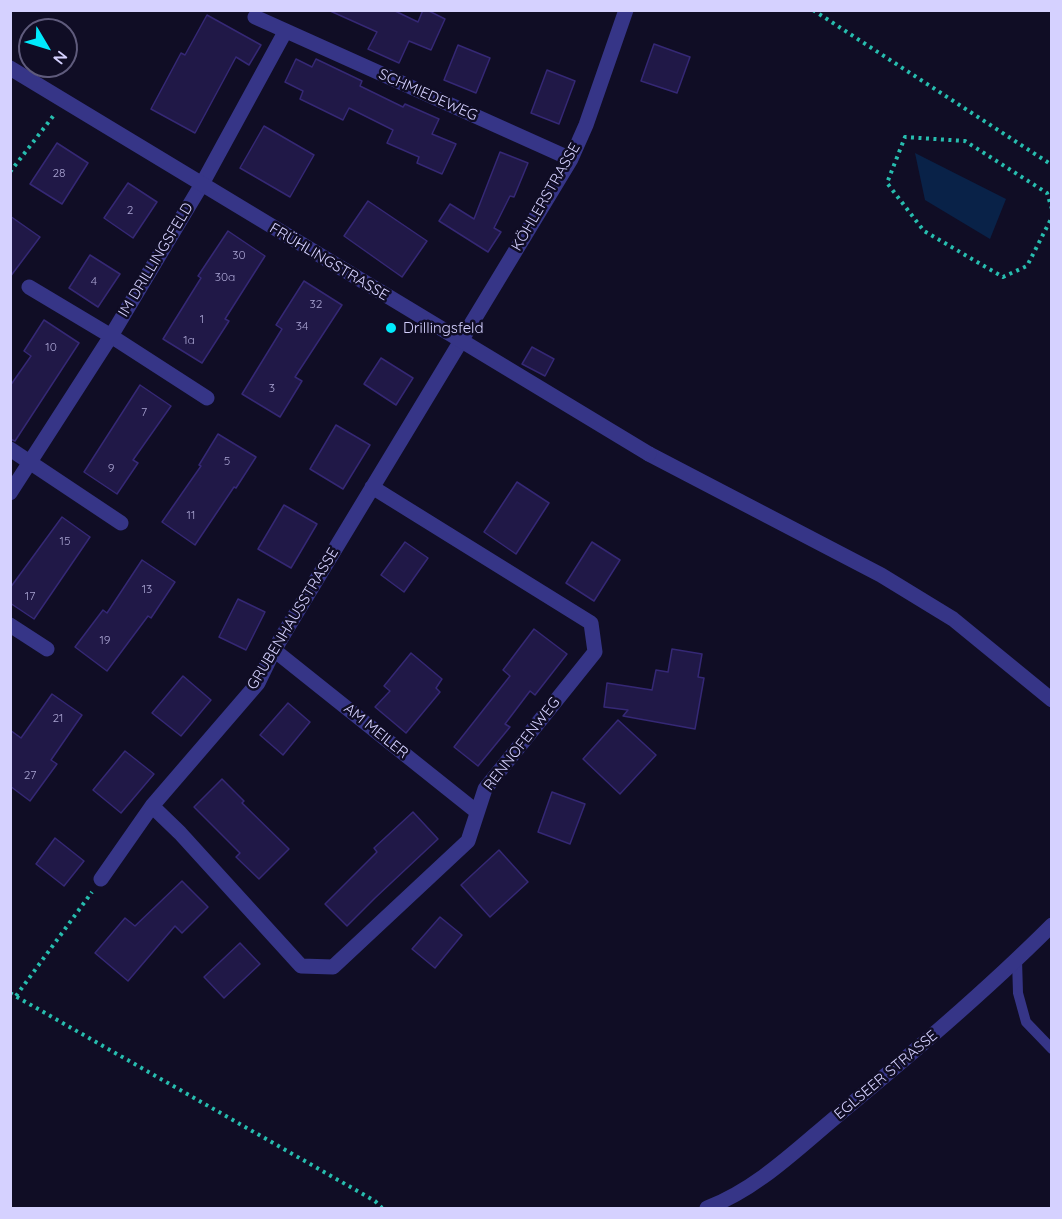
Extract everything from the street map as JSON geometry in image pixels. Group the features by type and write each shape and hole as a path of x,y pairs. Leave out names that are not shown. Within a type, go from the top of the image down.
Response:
{"street":[{"name":"KÖHLERSTRASSE","path":"461,342 571,159 586,125 626,10"},
{"name":"SCHMIEDEWEG","path":"255,17 571,159"},
{"path":"202,184 285,32"},
{"name":"FRÜHLINGSTRASSE","path":"10,68 649,454 880,575 944,613 1052,700"},
{"name":"IM DRILLINGSFELD","path":"10,493 111,336 202,184"},
{"path":"29,287 111,336 207,398"},
{"name":"GRUBENHAUSSTRASSE","path":"101,879 152,806 258,683 274,650 461,342"},
{"path":"10,449 121,523"},
{"name":"RENNOFENWEG","path":"152,806 180,833 301,966 333,967 468,841 485,789 595,652 591,623 372,487"},
{"path":"10,625 47,649"},
{"name":"AM MEILER","path":"274,650 477,812"},
{"name":"EGLSEER STRASSE","path":"707,1209 760,1180 926,1042 1017,960 1052,925"}],"lane":[{"path":"1017,960 1018,993 1026,1022 1052,1049"}],"path":[{"path":"813,10 1052,165"},
{"path":"10,172 65,100"},
{"path":"1052,209 1047,193 965,141 905,137 886,183 924,231 1003,277 1027,266 1052,217"},
{"path":"16,996 101,879"},
{"path":"10,993 365,1195 382,1209"}],"water":[{"path":"915,153 1006,199 990,239 925,200"}],"building":[{"path":"328,10 393,10 418,22 423,10 427,10 445,19 431,50 409,41 399,63 368,49 377,32"},
{"path":"207,15 261,45 249,65 236,57 195,133 151,109 181,53 185,55"},
{"path":"654,44 690,57 677,93 641,81"},
{"path":"458,45 490,58 476,93 444,80"},
{"path":"296,59 312,67 316,59 362,81 360,86 403,107 405,104 439,119 432,134 456,144 442,174 417,163 419,157 387,143 393,130 349,108 343,120 300,99 303,91 285,82"},
{"path":"547,70 575,81 559,124 531,113"},
{"path":"264,126 314,155 290,197 240,168"},
{"path":"57,143 88,163 62,204 30,184"},
{"path":"500,152 528,163 514,197 510,196 494,228 501,232 488,252 439,221 450,204 474,219"},
{"path":"128,183 157,202 133,238 104,218"},
{"path":"368,201 427,241 402,277 344,236"},
{"path":"10,216 40,237 10,277"},
{"path":"228,231 265,256 225,319 229,321 202,363 163,339 201,278 198,276"},
{"path":"90,255 120,274 98,307 69,288"},
{"path":"304,281 342,305 295,377 302,381 280,417 242,394 282,329 276,325"},
{"path":"44,320 79,343 15,441 10,439 10,386 31,356 24,351"},
{"path":"532,347 554,359 545,376 522,364"},
{"path":"381,358 413,378 396,405 364,384"},
{"path":"140,385 171,406 133,460 138,463 117,494 84,472"},
{"path":"336,425 370,445 343,489 310,469"},
{"path":"218,434 256,457 195,545 162,522 201,466 199,465"},
{"path":"517,482 549,503 516,554 484,532"},
{"path":"284,505 317,524 291,568 258,549"},
{"path":"62,517 90,537 34,619 10,603 10,588"},
{"path":"405,542 428,558 404,592 381,575"},
{"path":"592,542 620,560 594,601 566,583"},
{"path":"142,560 175,582 151,618 148,616 107,671 75,647 103,610 107,613"},
{"path":"238,599 265,612 246,650 219,637"},
{"path":"534,629 567,654 535,695 530,691 505,724 510,727 478,766 454,747 510,676 503,670"},
{"path":"672,649 702,654 698,677 704,678 695,729 623,716 628,710 604,707 607,683 652,690 656,670 668,672"},
{"path":"411,653 442,679 436,688 440,692 406,733 375,707 390,691 384,686"},
{"path":"183,676 211,700 181,736 152,713"},
{"path":"52,694 82,715 51,760 57,764 30,801 10,786 10,730 21,738"},
{"path":"288,703 310,722 283,755 260,735"},
{"path":"618,720 656,755 620,794 583,759"},
{"path":"125,751 154,774 121,813 93,790"},
{"path":"222,779 244,801 242,803 289,849 259,879 236,857 240,853 194,807"},
{"path":"552,792 585,804 570,844 538,832"},
{"path":"413,812 438,839 347,926 325,904 377,852 374,848"},
{"path":"55,838 84,861 64,886 36,864"},
{"path":"499,850 528,882 490,917 461,885"},
{"path":"182,881 208,907 182,933 175,926 128,981 95,953 125,918 135,926"},
{"path":"440,917 462,935 435,968 412,949"},
{"path":"240,943 260,964 224,998 204,977"}],"place":[{"name":"Drillingsfeld","path":"391,328"}]}
